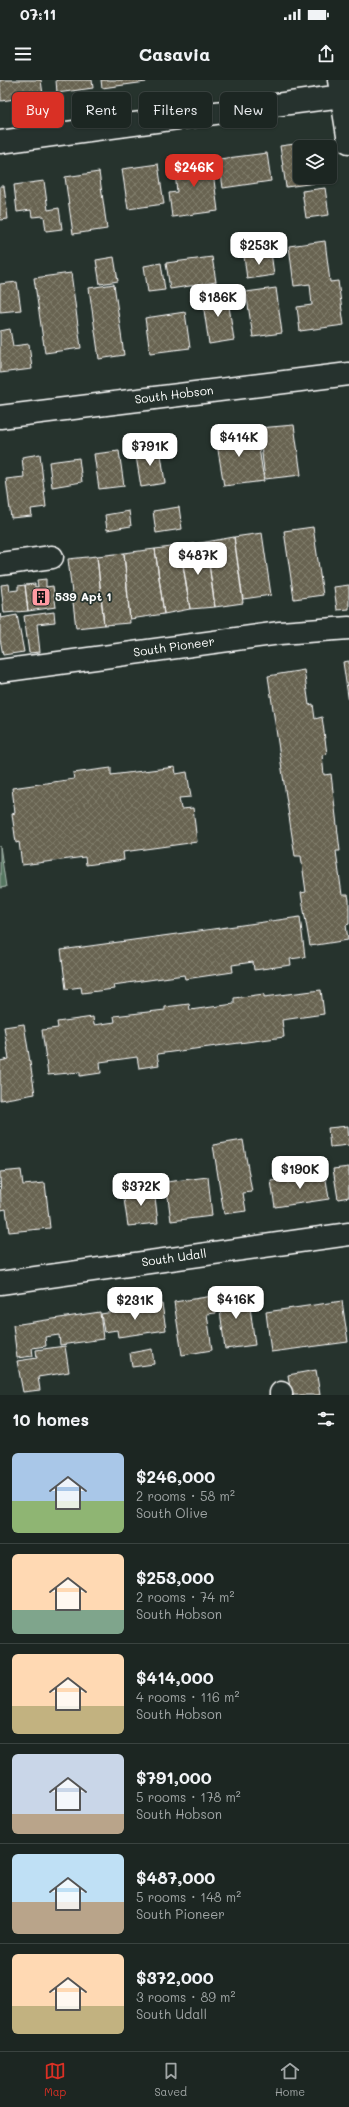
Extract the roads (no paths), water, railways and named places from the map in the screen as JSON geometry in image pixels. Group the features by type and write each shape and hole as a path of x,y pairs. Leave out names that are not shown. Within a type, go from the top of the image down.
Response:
{"street":[{"path":"0,142 340,88 349,142"},
{"name":"South Hobson","path":"0,417 349,374"},
{"path":"0,564 52,557"},
{"name":"South Pioneer","path":"0,671 280,633 349,628"},
{"name":"South Udall","path":"0,1283 349,1234"}],"place":[{"name":"539 Apt 1","path":"41,597"}]}
